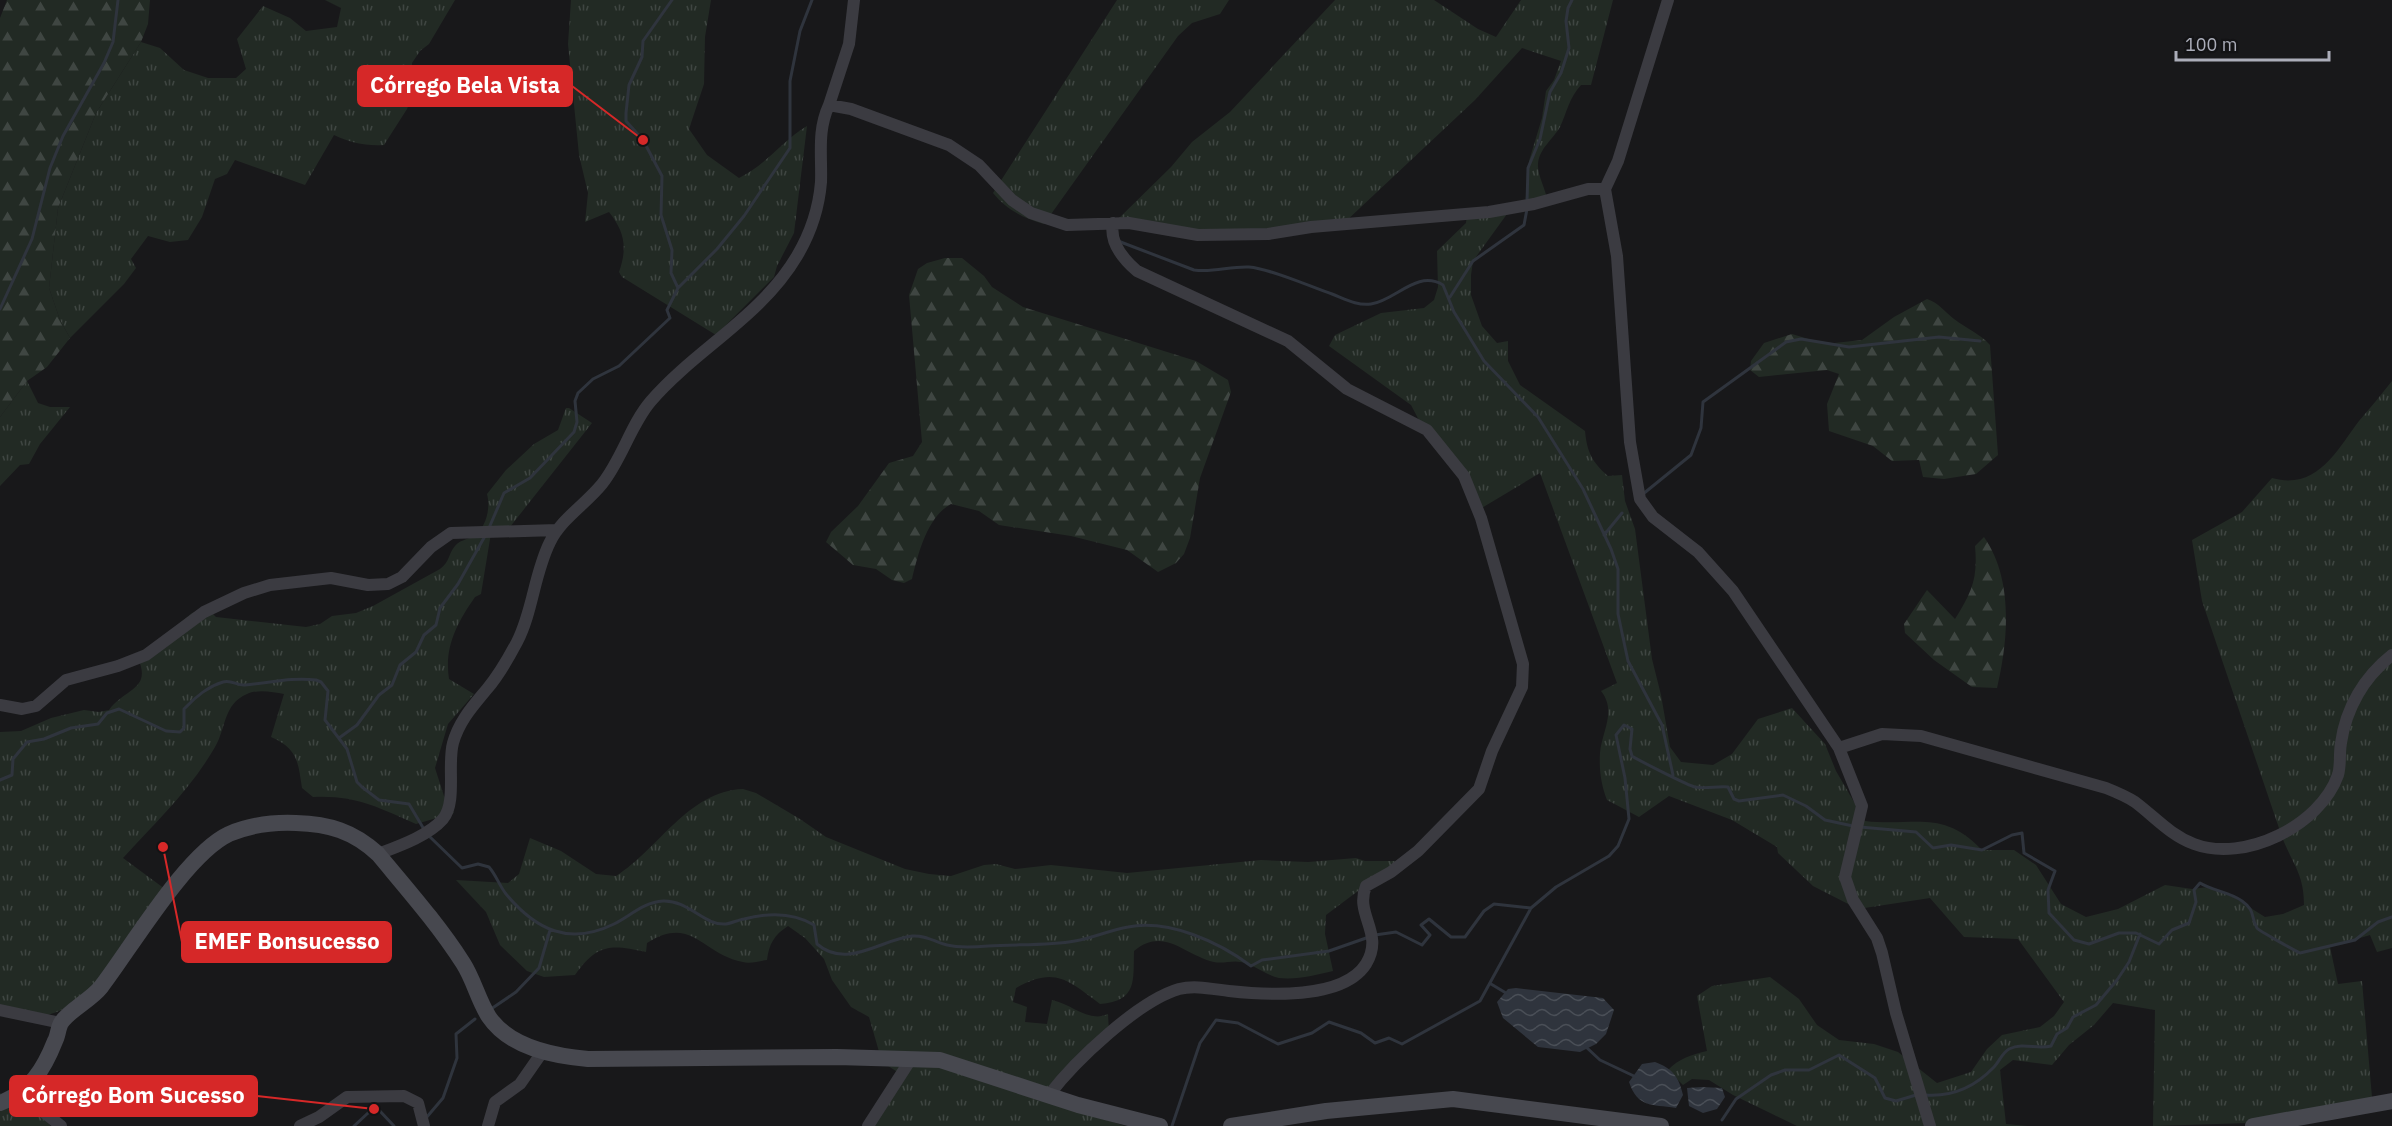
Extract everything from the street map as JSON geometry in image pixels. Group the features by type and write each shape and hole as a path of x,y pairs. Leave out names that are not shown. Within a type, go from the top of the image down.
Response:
{"street":[{"path":"378,854 421,834 443,818 449,807 450,754 456,732 468,712 498,674 517,642 530,610 545,554 557,530 608,477 649,403 680,372 754,309 772,291 796,257 817,207 821,181 820,129 849,44 854,0"},
{"path":"1668,0 1618,161 1605,189 1617,256 1630,442 1640,499 1653,517 1698,552 1733,591 1839,748 1859,794 1862,814 1845,877 1853,900 1877,938 1896,1013 1930,1126"},
{"path":"829,105 859,112 950,145 979,165 1012,200 1045,220 1067,225 1129,223 1198,235 1268,234 1311,227 1490,212 1534,204 1576,191 1605,189"},
{"path":"1049,1095 1074,1066 1130,1018 1172,992 1191,987 1281,992 1321,990 1349,981 1360,971 1369,957 1373,942 1372,927 1362,904 1366,886 1391,872 1418,851 1479,789 1492,751 1516,705 1524,671 1508,608 1473,496 1464,476 1427,430 1347,390 1301,350 1273,333 1227,315 1137,271 1125,259 1113,239 1113,223"},
{"path":"0,705 22,709 36,706 66,680 125,664 146,655 204,612 244,593 270,585 330,578 368,585 388,584 402,577 431,547 451,533 557,530"},
{"path":"1839,748 1882,734 1921,736 2106,788 2133,801 2161,826 2194,844 2223,849 2247,846 2290,830 2303,821 2325,796 2339,773 2340,744 2354,698 2370,674 2392,655"},
{"path":"0,1103 20,1094 37,1078 56,1041 61,1023 91,999 196,861 227,835 259,825 282,823 324,825 343,829 363,840 378,854 464,965 490,1018 520,1042 543,1052 563,1057 588,1059 804,1057 911,1059 953,1064 1138,1124 1160,1126"},
{"path":"0,1010 61,1023"},
{"path":"488,1126 495,1102 520,1084 543,1052"},
{"path":"868,1126 911,1059"},
{"path":"20,1094 62,1126"},
{"path":"300,1126 320,1117 337,1102 354,1096 409,1097 418,1103 424,1126"},
{"path":"1231,1126 1274,1117 1453,1099 1661,1126"},
{"path":"2253,1126 2392,1101"}],"green space":[{"path":"7,0 150,0 148,24 141,42 96,113 58,208 49,288 60,320 70,338 47,367 27,381 0,417 0,18"},
{"path":"325,0 455,0 429,44 420,51 412,63 412,97 384,145 358,143 334,135 305,185 235,160 227,174 215,179 202,217 188,240 170,242 148,236 131,259 136,268 124,284 70,338 60,320 49,288 58,208 96,113 141,42 160,48 184,70 208,78 236,78 246,69 237,39 263,6 290,18 306,31 337,27 341,8"},
{"path":"571,0 711,0 705,37 704,84 689,129 707,155 739,178 749,173 807,126 794,233 777,266 774,277 716,335 622,277 619,272 624,247 623,240 609,212 585,222 588,193 579,155 568,44"},
{"path":"1117,0 1229,0 1220,14 1192,23 1178,36 1044,224 1029,219 1010,209 993,193"},
{"path":"1335,0 1434,0 1478,29 1496,37 1521,0 1613,0 1591,85 1581,85 1577,90 1560,127 1539,159 1539,173 1547,200 1525,207 1529,161 1542,118 1546,91 1554,80 1561,61 1522,48 1475,100 1344,223 1254,237 1114,223 1171,167 1192,142 1230,112"},
{"path":"1467,213 1507,214 1473,261 1471,295 1482,326 1497,343 1508,341 1508,361 1520,385 1585,431 1591,456 1608,476 1622,475 1625,501 1635,529 1652,659 1670,747 1681,762 1713,765 1732,754 1758,719 1792,708 1825,744 1836,771 1865,821 1940,824 1967,837 1982,850 2014,850 2036,865 2061,904 2086,917 2118,909 2165,885 2192,889 2208,887 2233,897 2265,917 2283,914 2304,905 2300,877 2282,837 2202,601 2192,540 2242,512 2272,478 2301,479 2314,473 2334,455 2392,381 2392,948 2377,952 2370,935 2330,947 2338,984 2362,981 2373,1109 2308,1121 2153,1126 2155,1010 2113,1003 2094,1025 2069,1045 2052,1065 2013,1060 2000,1070 2006,1124 2028,1126 1797,1126 1733,1095 1709,1080 1692,1079 1683,1085 1668,1070 1686,1058 1707,1051 1697,996 1712,986 1770,977 1799,999 1817,1025 1839,1040 1874,1044 1898,1052 1937,1083 1971,1072 1987,1049 2002,1035 2040,1027 2054,1016 2064,1002 2018,939 1964,937 1930,898 1858,909 1813,886 1778,853 1777,847 1732,820 1669,796 1639,817 1607,800 1602,783 1600,759 1608,706 1601,691 1617,683 1540,473 1475,512 1469,493 1422,426 1411,405 1329,346 1335,335 1381,313 1424,308 1434,300 1438,287 1437,251 1466,223"},
{"path":"945,258 962,258 984,276 992,287 1023,307 1196,361 1228,380 1231,392 1200,478 1190,538 1184,554 1176,563 1158,572 1127,550 1071,536 999,525 979,511 951,504 943,510 930,527 912,579 904,583 892,580 876,569 853,565 826,542 831,532 858,506 889,463 913,456 922,442 909,295 918,269 927,263"},
{"path":"1927,299 1990,345 1998,455 1976,474 1944,479 1923,477 1919,460 1892,461 1873,446 1829,431 1827,404 1839,374 1827,370 1759,377 1750,370 1751,361 1764,343 1792,334 1825,344 1862,340 1894,317"},
{"path":"27,381 38,403 50,407 70,407 40,444 29,464 20,465 0,486 0,417"},
{"path":"566,408 592,423 506,532 491,533 481,594 475,597 463,616 450,646 449,679 474,694 448,724 435,768 444,796 454,813 416,824 366,803 342,798 313,797 302,788 298,764 292,752 287,746 271,737 284,694 251,692 239,698 229,710 219,740 195,777 123,858 165,889 112,964 79,999 61,1010 42,1016 0,1011 0,732 21,731 51,718 84,710 99,712 109,710 139,683 142,677 138,658 192,613 207,608 216,617 306,627 320,624 332,616 356,613 373,606 440,569 446,564 457,544 477,534 481,529 488,512 487,494 506,470 534,444 558,430"},
{"path":"1984,537 1994,554 2000,572 2006,611 2004,651 1997,688 1972,687 1934,660 1905,633 1904,624 1927,590 1955,619 1966,601 1972,584 1976,567 1975,546"},
{"path":"743,789 756,793 826,837 905,869 929,874 951,876 984,865 996,864 1015,869 1051,865 1127,873 1261,860 1308,862 1356,858 1365,861 1398,861 1326,915 1325,934 1333,971 1300,978 1279,978 1246,963 1214,962 1174,945 1155,941 1134,951 1133,980 1127,994 1121,999 1100,1004 1070,983 1051,977 1029,981 1016,988 1013,1002 1027,1007 1025,1022 1047,1024 1052,1000 1087,1015 1108,1014 1109,1032 1053,1081 1067,1107 1125,1126 863,1126 899,1073 882,1062 869,1017 851,1007 832,980 824,959 805,938 788,926 773,940 767,960 746,963 729,958 687,934 675,933 662,935 647,943 646,952 623,948 605,949 590,957 575,975 544,977 527,971 500,945 486,912 456,880 508,883 519,874 530,838 561,851 596,874 616,876 632,865 690,810 724,792"},
{"path":"0,1093 40,1116 51,1126 0,1126"}],"water":[{"path":"1508,989 1603,998 1614,1010 1606,1034 1596,1044 1580,1052 1538,1047 1503,1018 1497,1002"},
{"path":"1655,1062 1670,1070 1679,1083 1683,1095 1676,1108 1641,1101 1629,1082 1642,1064"},
{"path":"1687,1088 1722,1088 1725,1097 1717,1109 1703,1113 1689,1106"}],"waterway":[{"path":"0,309 32,239 50,168 63,136 104,63 113,42 118,0"},
{"path":"489,528 504,493 530,478 574,432 577,422 575,401 578,393 593,379 619,366 670,318 667,310 678,288 671,273 672,250 661,215 662,176 643,140 626,121 626,113 629,85 642,57 643,41 672,0"},
{"path":"678,288 717,249 744,216 790,148 790,81 800,31 812,0"},
{"path":"1527,202 1528,168 1540,139 1550,92 1561,73 1569,48 1566,21 1572,0"},
{"path":"1450,297 1473,261 1524,225 1527,209"},
{"path":"1118,241 1194,270 1258,268 1361,304 1380,302 1415,283 1433,281 1443,285 1454,312 1484,361 1538,417 1583,489 1618,569 1618,614 1628,661 1662,725 1673,775"},
{"path":"1643,494 1691,455 1701,428 1703,402 1786,342 1801,339 1849,347 1939,337 1980,341"},
{"path":"1604,535 1622,513"},
{"path":"339,738 357,725 379,695 392,685 400,665 416,652 424,635 436,625 440,608 458,584 485,536"},
{"path":"0,780 12,775 13,759 27,742 44,739 71,728 98,724 107,713 119,709 166,731 180,732 184,728 184,709 212,686 226,681 245,685 289,680 316,680 321,682 328,691 325,720 347,749 357,782 379,800 409,804 425,831"},
{"path":"1172,1126 1200,1043 1216,1020 1238,1023 1278,1044 1312,1033 1329,1022 1361,1033 1375,1043 1389,1038 1402,1044 1480,1001 1531,908 1556,887 1609,856 1618,846 1629,819 1625,778 1616,735 1624,725 1632,729 1630,749 1632,756 1691,786 1728,787 1734,799 1739,801 1783,795 1806,806 1825,820 1853,826"},
{"path":"1860,827 1916,832 1933,848 1951,845 1982,850 2012,835 2022,833 2024,853 2055,871 2048,890 2049,913 2074,940 2089,944 2119,933 2136,933 2159,944 2172,930 2189,923 2196,902 2194,890 2200,883 2242,901 2251,911 2257,928 2300,953 2355,940 2378,922 2392,917"},
{"path":"429,836 462,868 478,864 489,867 517,907 541,925 568,934 598,931 643,907 663,901 681,904 718,924 771,915 797,918 814,925 817,944 828,951 840,954 852,954 912,936 962,947 1065,943 1121,928 1144,925 1160,926 1193,934 1224,949 1251,966 1262,960 1329,951 1369,937"},
{"path":"1375,935 1396,932 1422,945 1430,935 1421,925 1429,919 1451,937 1465,937 1484,911 1494,904 1531,908"},
{"path":"491,1009 516,992 539,968 550,930"},
{"path":"1925,1095 1954,1092 1971,1085 1987,1074 2009,1049 2020,1046 2051,1046 2057,1034 2067,1028 2073,1017 2096,1005 2117,980 2129,962 2140,934"},
{"path":"1491,984 1506,993"},
{"path":"426,1118 443,1098 457,1058 456,1034 475,1019"},
{"path":"1586,1047 1600,1060 1636,1077"},
{"path":"1722,1120 1736,1099 1771,1075 1785,1070 1809,1070 1839,1055 1875,1078 1885,1098 1896,1101 1916,1095"},
{"path":"354,1126 368,1113 378,1109 394,1126"}],"place":[{"name":"Córrego Bela Vista","path":"643,140"},
{"name":"EMEF Bonsucesso","path":"163,847"},
{"name":"Córrego Bom Sucesso","path":"374,1109"}]}
